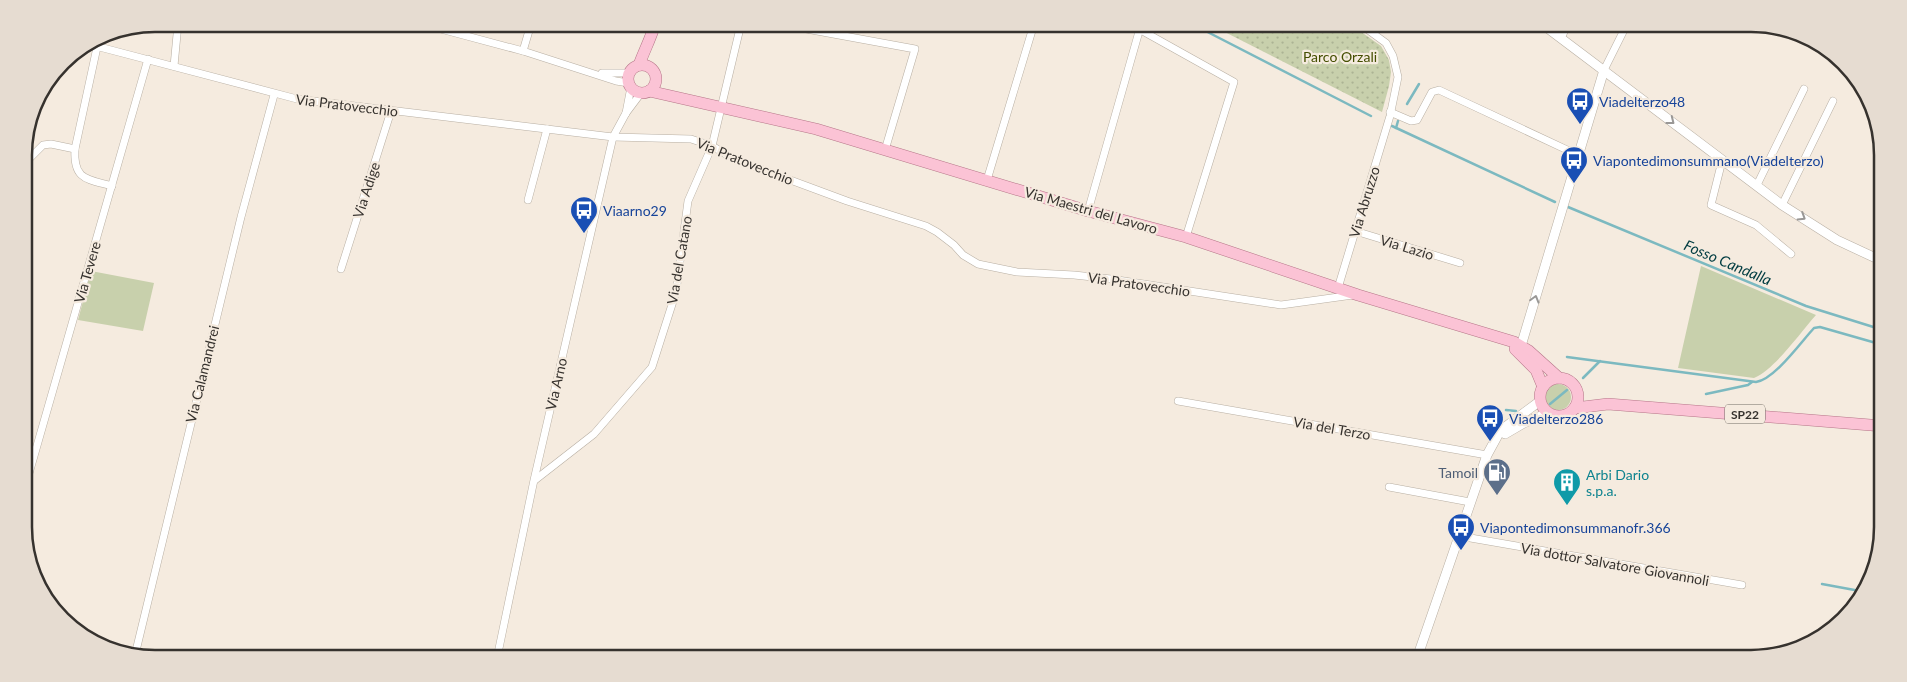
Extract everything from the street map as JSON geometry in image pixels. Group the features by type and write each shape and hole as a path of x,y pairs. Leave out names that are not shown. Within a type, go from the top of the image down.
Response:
{"main road":[{"path":"639,80 653,33"},
{"name":"Via Maestri del Lavoro","path":"639,80 653,88 656,80 681,97"},
{"name":"Via Maestri del Lavoro","path":"639,80 681,97 816,129 1088,211 1186,238 1358,295 1497,337 1521,346 1559,378"},
{"path":"1497,337 1524,357 1536,370 1543,387 1540,400 1541,406 1548,413"},
{"path":"1543,387 1550,381 1559,378"},
{"name":"SP22","path":"1559,378 1571,383 1577,394 1608,404"},
{"path":"1575,408 1577,394"},
{"name":"SP22","path":"1548,413 1559,416 1575,408 1608,404 1874,425"}],"street":[{"path":"987,180 1031,32"},
{"path":"1088,211 1139,32"},
{"path":"1148,32 1234,82 1186,238"},
{"name":"Via Abruzzo","path":"1338,288 1390,114 1398,77 1395,63 1386,43 1371,32"},
{"path":"1553,32 1782,205 1837,240 1874,257"},
{"path":"1561,38 1564,32"},
{"path":"1521,346 1604,70 1623,32"},
{"path":"174,66 177,33"},
{"name":"Via Maestri del Lavoro","path":"455,33 592,72 639,80"},
{"path":"523,51 528,33"},
{"name":"Via del Catano","path":"534,480 594,434 652,367 676,292 688,201 712,146 739,33"},
{"path":"826,33 915,49 886,150"},
{"name":"Via Pratovecchio","path":"104,44 148,60 274,95 297,99 613,137 691,139 712,146 734,159 847,201 926,226 937,232 954,245 963,255 978,264 1018,272 1074,275 1281,305 1358,295"},
{"path":"97,48 75,149 76,167 79,175 112,186"},
{"name":"Via Tevere","path":"32,463 148,60"},
{"name":"Via Arno","path":"499,650 534,480 613,137 626,113 639,80"},
{"name":"Via Arno","path":"626,113 639,80"},
{"path":"1756,185 1804,89"},
{"path":"1390,114 1411,122 1417,120 1430,94 1434,90 1439,90 1578,155"},
{"name":"Via Calamandrei","path":"138,648 229,264 274,95"},
{"path":"1782,205 1833,101"},
{"name":"Via Adige","path":"341,269 391,111"},
{"path":"528,200 547,129"},
{"path":"33,155 43,145 52,144 75,149"},
{"path":"1722,161 1711,206 1756,225 1792,254"},
{"name":"Via Lazio","path":"1355,231 1460,263"},
{"path":"1420,649 1487,455 1505,427 1540,400"},
{"name":"Via del Terzo","path":"1178,401 1487,455"},
{"path":"1494,444 1510,430 1548,413"},
{"path":"1389,487 1470,502"},
{"name":"Via dottor Salvatore Giovannoli","path":"1459,536 1742,586"}],"green space":[{"name":"Parco Orzali","path":"1225,32 1362,32 1381,46 1389,60 1391,72 1382,112"},
{"path":"1701,266 1816,315 1779,359 1754,378 1678,368"},
{"path":"91,271 154,283 143,331 78,320"},
{"path":"1558,384 1567,388 1571,397 1567,406 1558,410 1549,406 1545,397 1549,388"}],"waterway":[{"name":"Fosso Candalla","path":"1208,32 1371,116"},
{"path":"1407,104 1419,84"},
{"name":"Fosso Candalla","path":"1396,128 1398,121"},
{"name":"Fosso Candalla","path":"1392,126 1555,202"},
{"name":"Fosso Candalla","path":"1568,207 1806,306 1874,327"},
{"path":"1567,357 1756,382 1763,380 1779,368 1814,328 1820,327 1874,342"},
{"path":"1583,378 1600,361"},
{"path":"1706,394 1748,385 1752,382"},
{"path":"1550,404 1567,390"},
{"path":"1506,410 1516,411"},
{"path":"1822,584 1857,590"}],"place":[{"name":"Viadelterzo48","path":"1580,125"},
{"name":"Viapontedimonsummano(Viadelterzo)","path":"1574,184"},
{"name":"Viaarno29","path":"584,234"},
{"name":"Viadelterzo286","path":"1490,442"},
{"name":"Tamoil","path":"1497,496"},
{"name":"Arbi Dario s.p.a.","path":"1567,506"},
{"name":"Viapontedimonsummanofr.366","path":"1461,551"}]}
